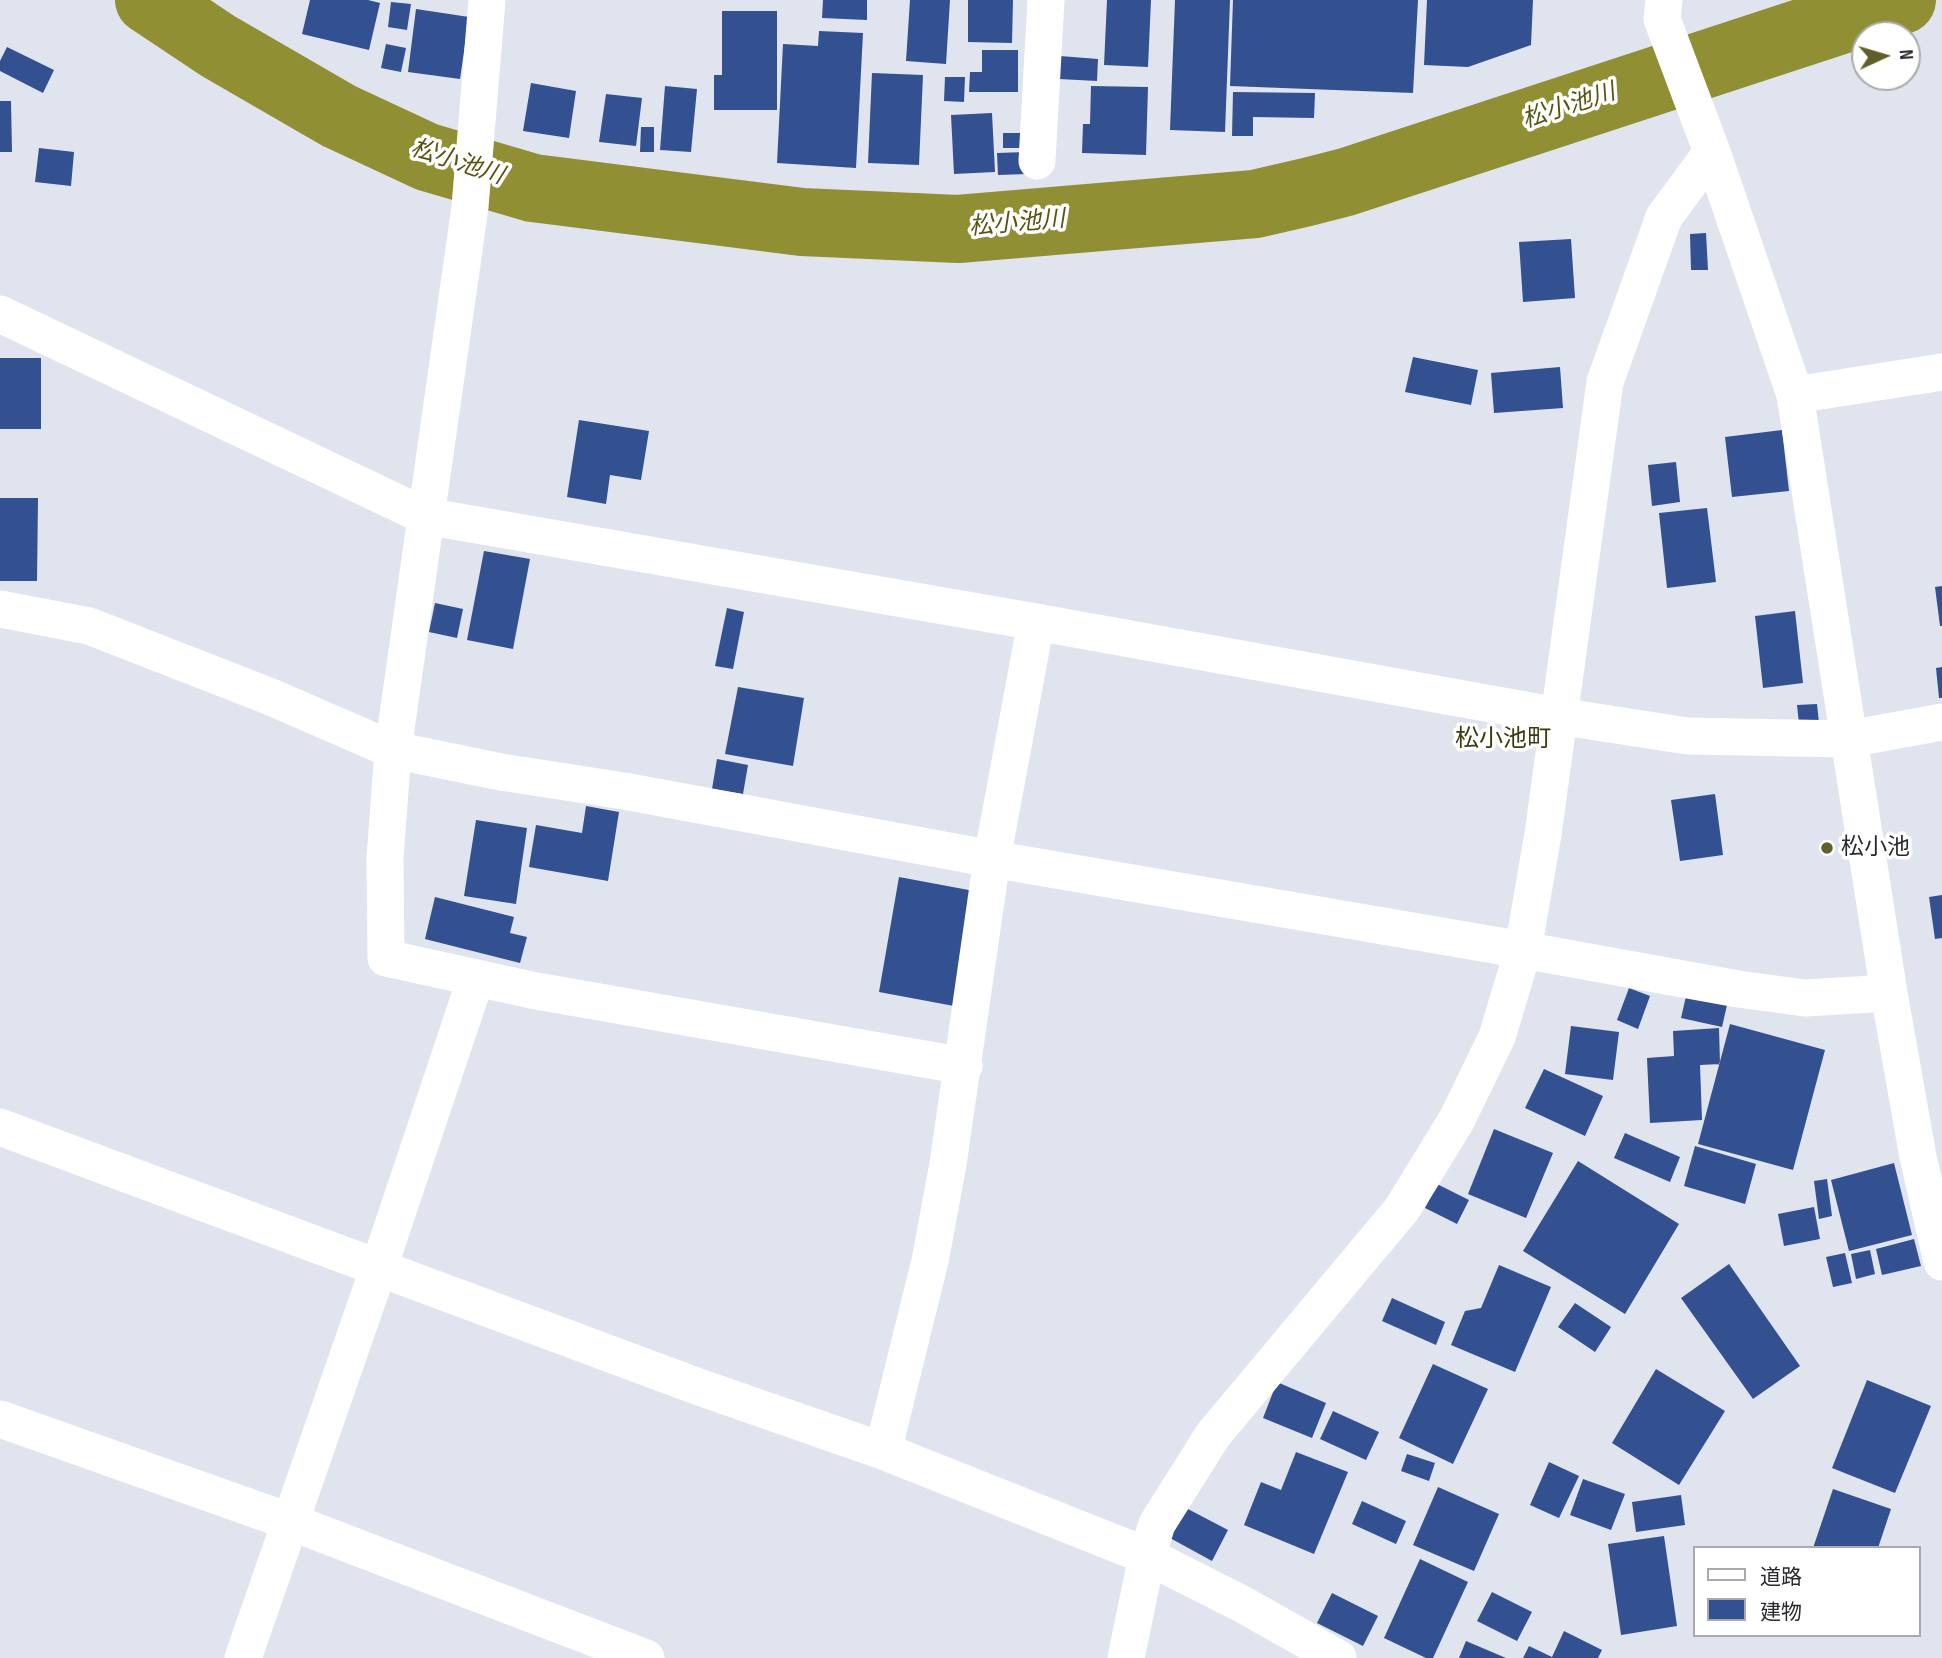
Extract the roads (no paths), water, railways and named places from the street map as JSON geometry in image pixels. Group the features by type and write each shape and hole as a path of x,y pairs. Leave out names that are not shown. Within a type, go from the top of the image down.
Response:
{"street":[{"path":"487,0 470,206 393,750 385,858 386,958 676,1017 964,1066"},
{"path":"1037,161 1046,0"},
{"path":"1663,9 1795,396 1889,993 1930,1155 1942,1262"},
{"path":"1126,1658 1147,1556 1157,1524 1213,1435 1402,1209 1456,1121 1497,1037 1523,950 1543,834 1605,382 1664,217 1712,152"},
{"path":"0,314 425,516 1036,621 1558,716 1687,736 1849,739 1942,722"},
{"path":"1795,396 1942,372"},
{"path":"0,609 89,626 271,697 393,750 501,772 624,791 992,859 1738,989 1805,998 1889,993"},
{"path":"883,1451 930,1261 948,1164 992,859 1036,621"},
{"path":"243,1658 379,1268 476,978"},
{"path":"0,1127 699,1387 883,1451 1147,1556 1242,1604 1338,1658"},
{"path":"0,1419 291,1522 646,1658"}],"waterway":[{"name":"松小池川","path":"149,0 218,46 339,116 427,157 533,188 802,222 958,229 1255,204 1307,192 1346,182 1902,0"}],"place":[{"name":"松小池","path":"1827,848"}],"district":[{"name":"松小池町","path":"1503,740"}]}
